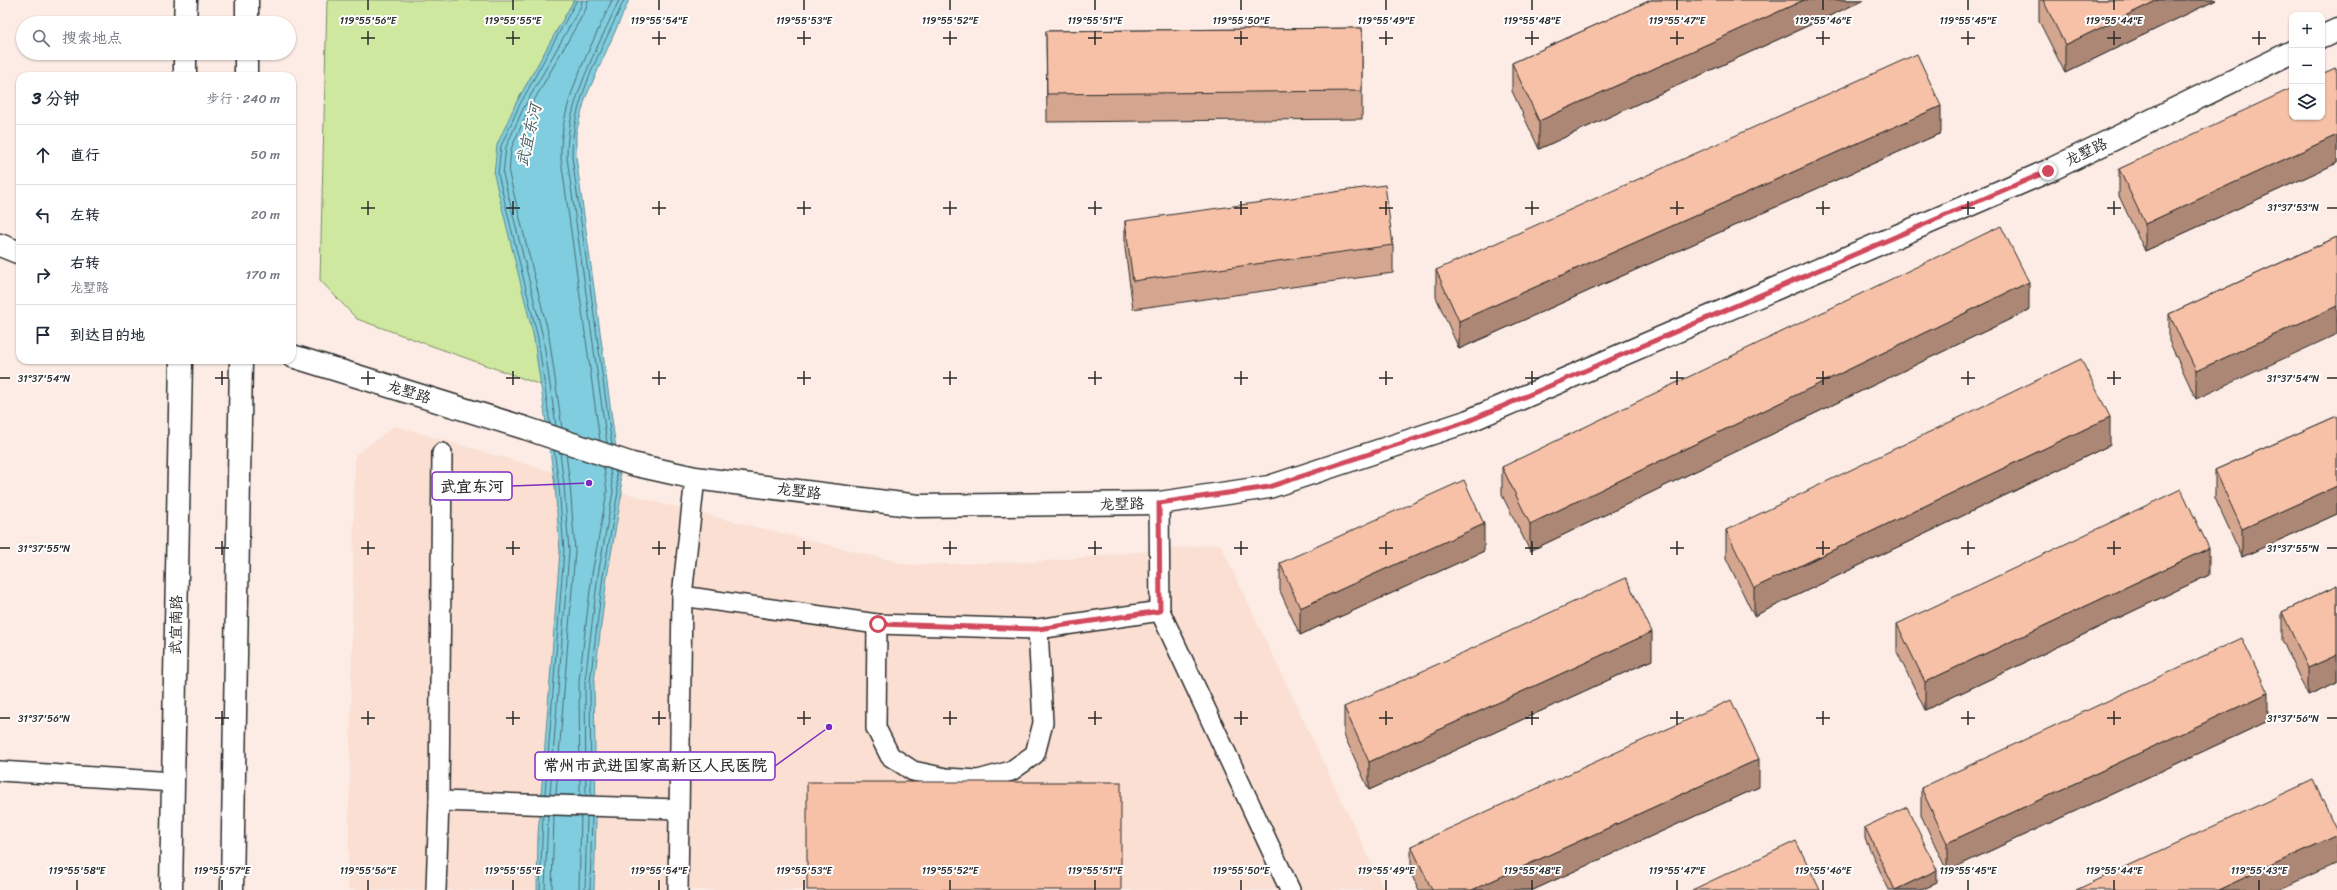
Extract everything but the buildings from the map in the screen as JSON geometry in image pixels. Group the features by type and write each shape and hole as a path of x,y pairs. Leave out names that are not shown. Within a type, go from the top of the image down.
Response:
{"street":[{"path":"185,16 186,0"},
{"path":"246,16 247,0"},
{"path":"2325,36 2337,30"},
{"name":"龙墅路","path":"296,357 526,428 632,464 695,478 918,506 1159,503 1269,487 1466,422 2048,171 2289,53"},
{"path":"185,60 185,72"},
{"path":"246,60 246,72"},
{"path":"0,245 16,252"},
{"name":"武宜南路","path":"171,890 181,364"},
{"path":"232,890 241,364"}],"lane":[{"path":"436,890 439,801 442,453"},
{"path":"678,890 682,596 695,478"},
{"path":"1159,503 1160,611 1290,890"},
{"path":"682,596 878,624 1038,629 1160,611"},
{"path":"878,624 876,728 890,756 913,771 946,778 978,780 1011,771 1035,754 1043,723 1038,629"},
{"path":"0,771 173,782"},
{"path":"439,801 607,808 678,809"}],"shaded area":[{"path":"395,426 663,504 909,565 1036,562 1220,544 1384,890 348,890 355,455"}],"green space":[{"path":"327,0 574,0 515,105 534,338 541,385 357,319 320,280"}],"water":[{"path":"574,0 629,0 585,99 576,133 576,157 622,492 607,577 594,682 596,821 594,890 537,890 538,835 560,551 555,486 534,338 494,175 497,145 515,105"}],"place":[{"name":"武宜东河","path":"589,483"},
{"name":"常州市武进国家高新区人民医院","path":"829,727"}],"route":[{"path":"878,624 1038,629 1160,611 1159,503 1269,487 1466,422 2048,171"}]}
